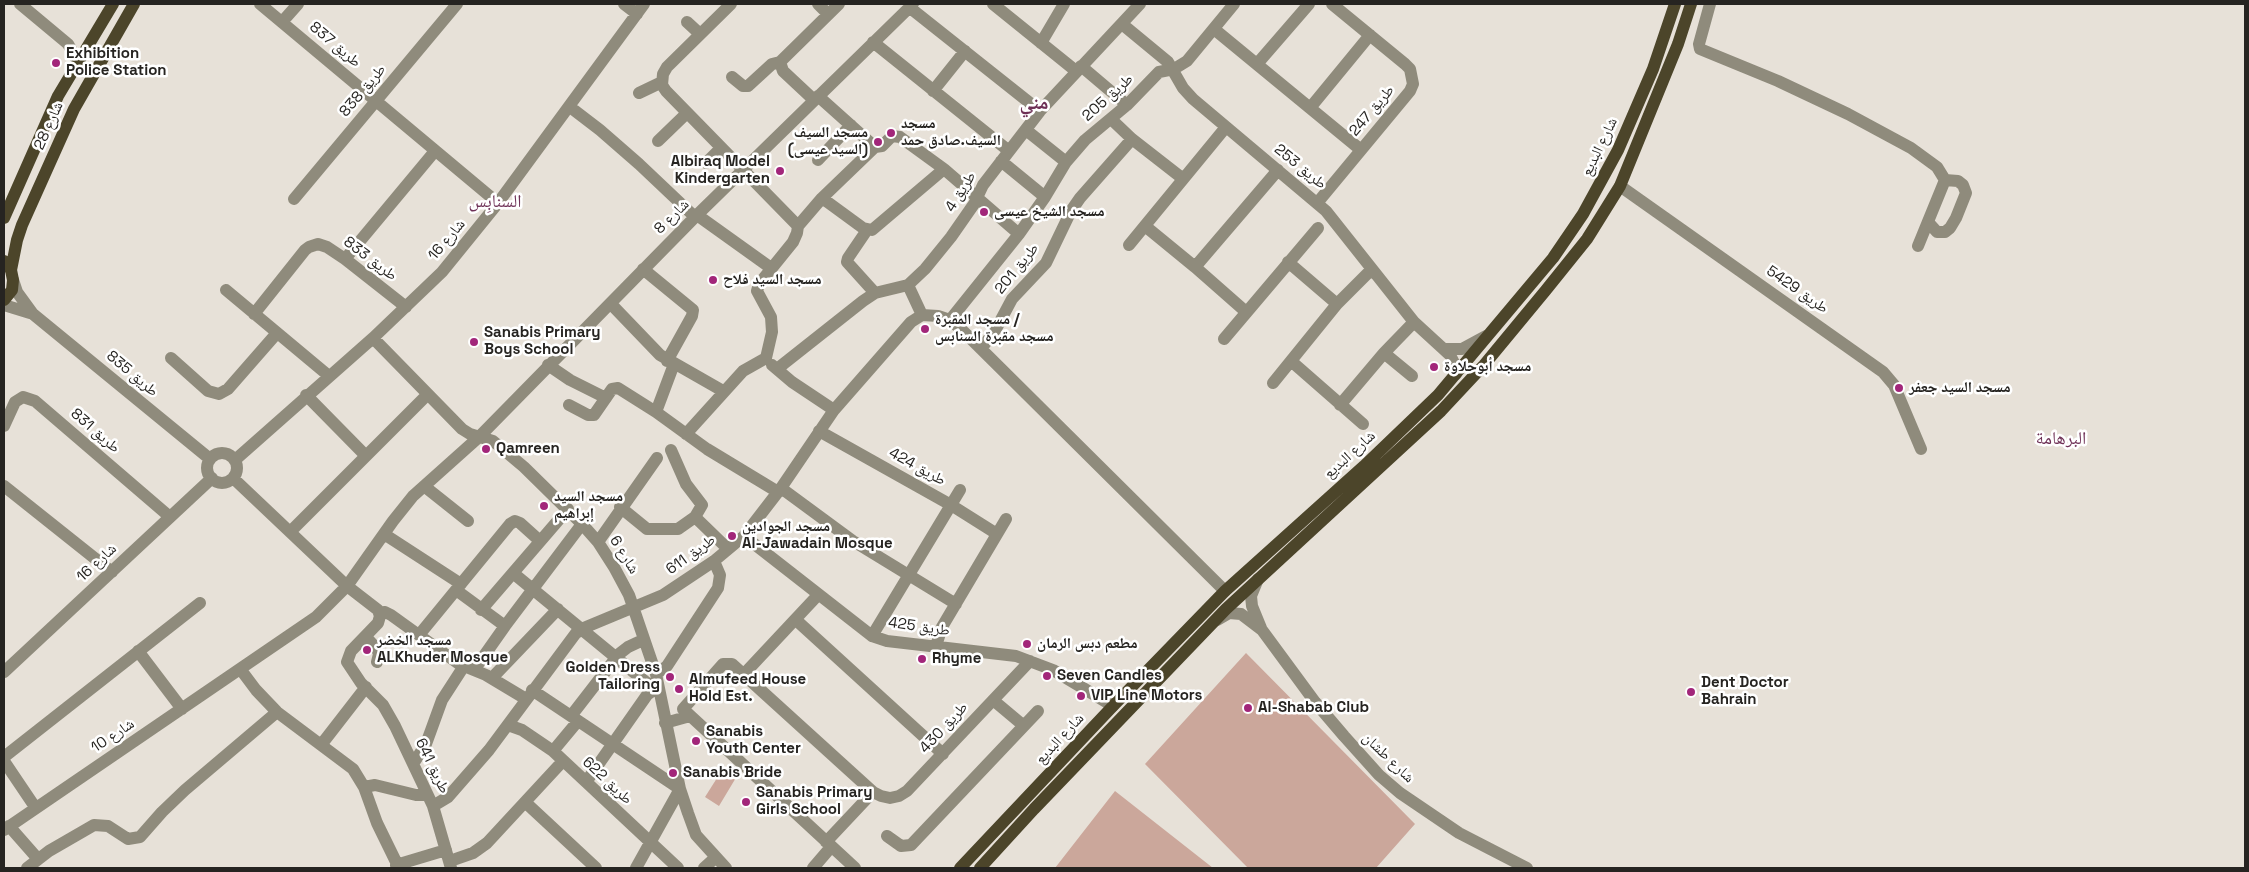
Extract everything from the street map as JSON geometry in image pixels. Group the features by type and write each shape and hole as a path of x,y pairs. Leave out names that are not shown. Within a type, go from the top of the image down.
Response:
{"main road":[{"name":"شارع 28","path":"4,218 58,96 113,4"},
{"name":"شارع 28","path":"4,300 12,290 9,270 22,225 74,109 134,4"},
{"path":"1666,4 1669,21"},
{"name":"شارع البديع","path":"960,868 1113,706 1226,591 1414,419 1456,374 1553,258 1601,183 1653,69 1675,4"},
{"name":"شارع البديع","path":"980,868 1210,625 1259,577 1384,465 1460,392 1587,239 1620,186 1678,44 1691,4"}],"street":[{"path":"20,4 63,39 72,49 78,62"},
{"name":"طريق 837","path":"260,4 498,203"},
{"path":"282,22 298,4"},
{"name":"طريق 838","path":"294,199 457,4"},
{"path":"624,4 640,9"},
{"path":"731,4 665,70 662,82 666,91 798,226"},
{"path":"818,4 828,14"},
{"path":"732,76 743,86 748,86 772,64 780,62 838,4"},
{"path":"993,4 1041,43 1127,105"},
{"path":"1041,43 1064,4"},
{"name":"طريق 4","path":"908,285 925,269 952,237 974,204 976,197 1040,111 1140,4"},
{"name":"طريق 205","path":"950,320 1019,234 1045,197 1066,162 1085,140 1127,105 1159,72 1174,69 1187,61 1234,4"},
{"path":"1257,64 1309,4"},
{"name":"طريق 247","path":"1318,202 1410,91 1414,77 1410,69 1332,4"},
{"path":"1710,4 1699,44 1700,49 1778,81 1848,114 1929,160 1937,167 1945,180"},
{"path":"911,6 1040,111"},
{"name":"شارع 8","path":"424,486 479,437 742,170 911,6"},
{"name":"شارع 16","path":"235,460 306,395 373,338 448,265 498,203 570,107 640,9"},
{"path":"687,22 700,34"},
{"name":"طريق 253","path":"1122,24 1163,57 1174,69 1187,94 1318,202 1337,223 1414,322 1444,349 1452,359 1456,374"},
{"path":"1214,29 1361,150"},
{"path":"1310,108 1370,35"},
{"path":"63,39 77,43 91,40"},
{"path":"873,42 933,91 1005,156 1045,197"},
{"path":"933,91 965,51"},
{"path":"780,62 783,70 876,147"},
{"path":"639,92 662,82"},
{"path":"570,107 620,147 696,216 771,268"},
{"path":"658,141 687,113"},
{"path":"1111,119 1132,139 1182,178"},
{"path":"818,160 851,125"},
{"path":"1129,245 1182,178 1226,127"},
{"path":"1026,130 1066,162"},
{"path":"620,507 646,529 678,529 696,517 702,505 686,484 673,452 724,391 743,372 766,358 772,332 771,317 757,291 759,284 793,242 798,226 822,198 876,147 882,146 892,136 898,136 944,169 1019,234"},
{"name":"طريق 201","path":"981,349 996,329 1015,294 1046,263 1071,211 1080,198 1132,139"},
{"path":"706,163 721,148"},
{"path":"345,259 435,151"},
{"path":"875,293 847,262 848,258 867,230 877,228 944,169"},
{"path":"1195,266 1278,170"},
{"path":"1918,246 1945,180"},
{"path":"1928,222 1937,232 1945,232 1956,218 1966,194 1963,184 1958,181 1945,180"},
{"name":"طريق 5429","path":"1620,186 1884,372 1894,385 1922,449"},
{"path":"822,198 867,230"},
{"path":"1145,226 1195,266 1245,311"},
{"path":"1224,339 1245,311 1318,228"},
{"name":"طريق 833","path":"254,314 309,247 323,244 406,307"},
{"path":"1288,262 1337,304"},
{"path":"643,269 693,310 671,362 656,412"},
{"path":"1273,383 1337,304 1372,269"},
{"name":"طريق 835","path":"9,270 21,298 33,314 210,459"},
{"path":"777,369 875,293 908,285 922,315 938,316 950,320 1226,591"},
{"path":"226,290 328,376"},
{"path":"611,304 671,362 724,391"},
{"name":"طريق 835","path":"4,305 33,314"},
{"name":"طريق 611","path":"434,806 441,803 466,778 581,630 663,595 714,561 744,536 779,490 834,410 910,322 922,315"},
{"path":"1340,405 1384,352 1414,322"},
{"path":"171,358 208,391 218,394 228,389 277,333"},
{"path":"1444,349 1462,350 1487,336"},
{"name":"شارع 6","path":"373,338 462,429 470,434 493,441 524,467 568,509 598,542 629,595 657,682 680,790 696,835 726,868"},
{"path":"1384,352 1412,376"},
{"path":"766,358 777,369 834,410"},
{"path":"1291,361 1363,424"},
{"path":"548,365 576,383 606,398"},
{"path":"569,405 592,416 596,414 614,387 618,388 656,412 706,449 779,490 853,541 956,604"},
{"path":"290,532 427,394"},
{"path":"306,395 366,456"},
{"name":"طريق 831","path":"4,426 15,402 23,397 35,401 170,517"},
{"name":"طريق 424","path":"819,430 951,505 997,534"},
{"path":"222,453 235,460 236,471 233,478 225,482 212,478 208,467 210,459 222,453"},
{"path":"598,542 620,507 657,458"},
{"name":"شارع 16","path":"4,672 212,478"},
{"path":"233,478 347,586 378,610 388,613 469,668 529,695 574,719 680,790 668,808 651,844 636,868"},
{"path":"4,486 112,572"},
{"path":"424,486 468,521"},
{"name":"شارع 10","path":"6,828 241,670 316,617 347,586 402,508 424,486"},
{"path":"872,636 910,576 960,490"},
{"path":"481,610 568,509"},
{"path":"696,517 728,549"},
{"path":"936,646 940,631 1006,519"},
{"path":"420,635 510,524 515,521 520,523 540,541"},
{"path":"413,764 426,744 442,700 505,626 582,524"},
{"path":"384,534 458,587 481,610 505,626"},
{"name":"طريق 425","path":"744,536 872,636 887,641 1016,656 1061,674 1113,706"},
{"path":"586,782 657,682 718,588 720,575 714,561"},
{"path":"513,573 647,683 657,682"},
{"path":"1259,577 1251,596 1252,606 1262,630"},
{"path":"744,674 818,595"},
{"path":"4,757 200,603"},
{"path":"492,678 558,609"},
{"path":"378,610 378,623 366,637 377,649 379,654 378,662"},
{"path":"1210,625 1223,615 1236,613 1241,614 1262,630"},
{"path":"796,620 942,754"},
{"name":"شارع طشان","path":"1262,630 1315,702 1379,774 1400,793 1459,833 1527,868"},
{"name":"طريق 641","path":"366,637 348,656 350,668 389,714 426,795 434,806 449,860"},
{"path":"553,751 616,658 625,649 643,640"},
{"path":"138,651 182,709"},
{"name":"طريق 430","path":"873,792 890,798 903,794 1030,661"},
{"path":"665,723 687,713 723,664 732,664 873,792 829,845 813,868"},
{"path":"241,670 256,690 277,712 353,769 364,787 377,823 397,866 449,860 473,853 483,846 562,762"},
{"path":"321,745 363,685"},
{"path":"993,700 1024,726"},
{"path":"662,709 687,713 855,868"},
{"path":"888,836 901,846 910,845 1038,711"},
{"path":"27,868 38,859 94,825 108,826 128,839 140,837 185,790 277,712"},
{"name":"طريق 622","path":"508,726 522,730 553,751 562,762 678,868"},
{"path":"4,761 35,808"},
{"path":"364,787 374,785 416,795 426,795"},
{"path":"524,802 596,868"},
{"path":"6,828 38,859"},
{"path":"704,868 715,858"}],"shaded area":[{"name":"Al-Shabab Club","path":"1246,653 1415,824 1376,868 1248,868 1145,764"},
{"path":"724,767 737,776 719,806 705,797"},
{"path":"1115,791 1213,868 1055,868"}],"place":[{"name":"Exhibition Police Station","path":"56,63"},
{"name":"مسجد السيف.صادق حمد","path":"891,133"},
{"name":"مسجد السيف (السيد عيسى)","path":"878,142"},
{"name":"Albiraq Model Kindergarten","path":"780,171"},
{"name":"مسجد الشيخ عيسى","path":"984,212"},
{"name":"مسجد السيد فلاح","path":"713,280"},
{"name":"مسجد المقبرة / مسجد مقبرة السنابس","path":"925,329"},
{"name":"Sanabis Primary Boys School","path":"474,342"},
{"name":"مسجد أبوحلاوة","path":"1434,367"},
{"name":"مسجد السيد جعفر","path":"1899,388"},
{"name":"Qamreen","path":"486,449"},
{"name":"مسجد السيد إبراهيم","path":"544,506"},
{"name":"مسجد الجوادين Al-Jawadain Mosque","path":"732,536"},
{"name":"مطعم دبس الرمان","path":"1027,644"},
{"name":"مسجد الخضر ALKhuder Mosque","path":"367,650"},
{"name":"Rhyme","path":"922,659"},
{"name":"Seven Candles","path":"1047,676"},
{"name":"Golden Dress Tailoring","path":"670,677"},
{"name":"Almufeed House Hold Est.","path":"679,689"},
{"name":"Dent Doctor Bahrain","path":"1691,692"},
{"name":"VIP Line Motors","path":"1081,696"},
{"name":"Al-Shabab Club","path":"1248,708"},
{"name":"Sanabis Youth Center","path":"696,741"},
{"name":"Sanabis Bride","path":"673,773"},
{"name":"Sanabis Primary Girls School","path":"746,802"}],"district":[{"name":"مني","path":"1034,104"},
{"name":"السنابِس","path":"495,202"},
{"name":"البرهامة","path":"2061,439"}]}
